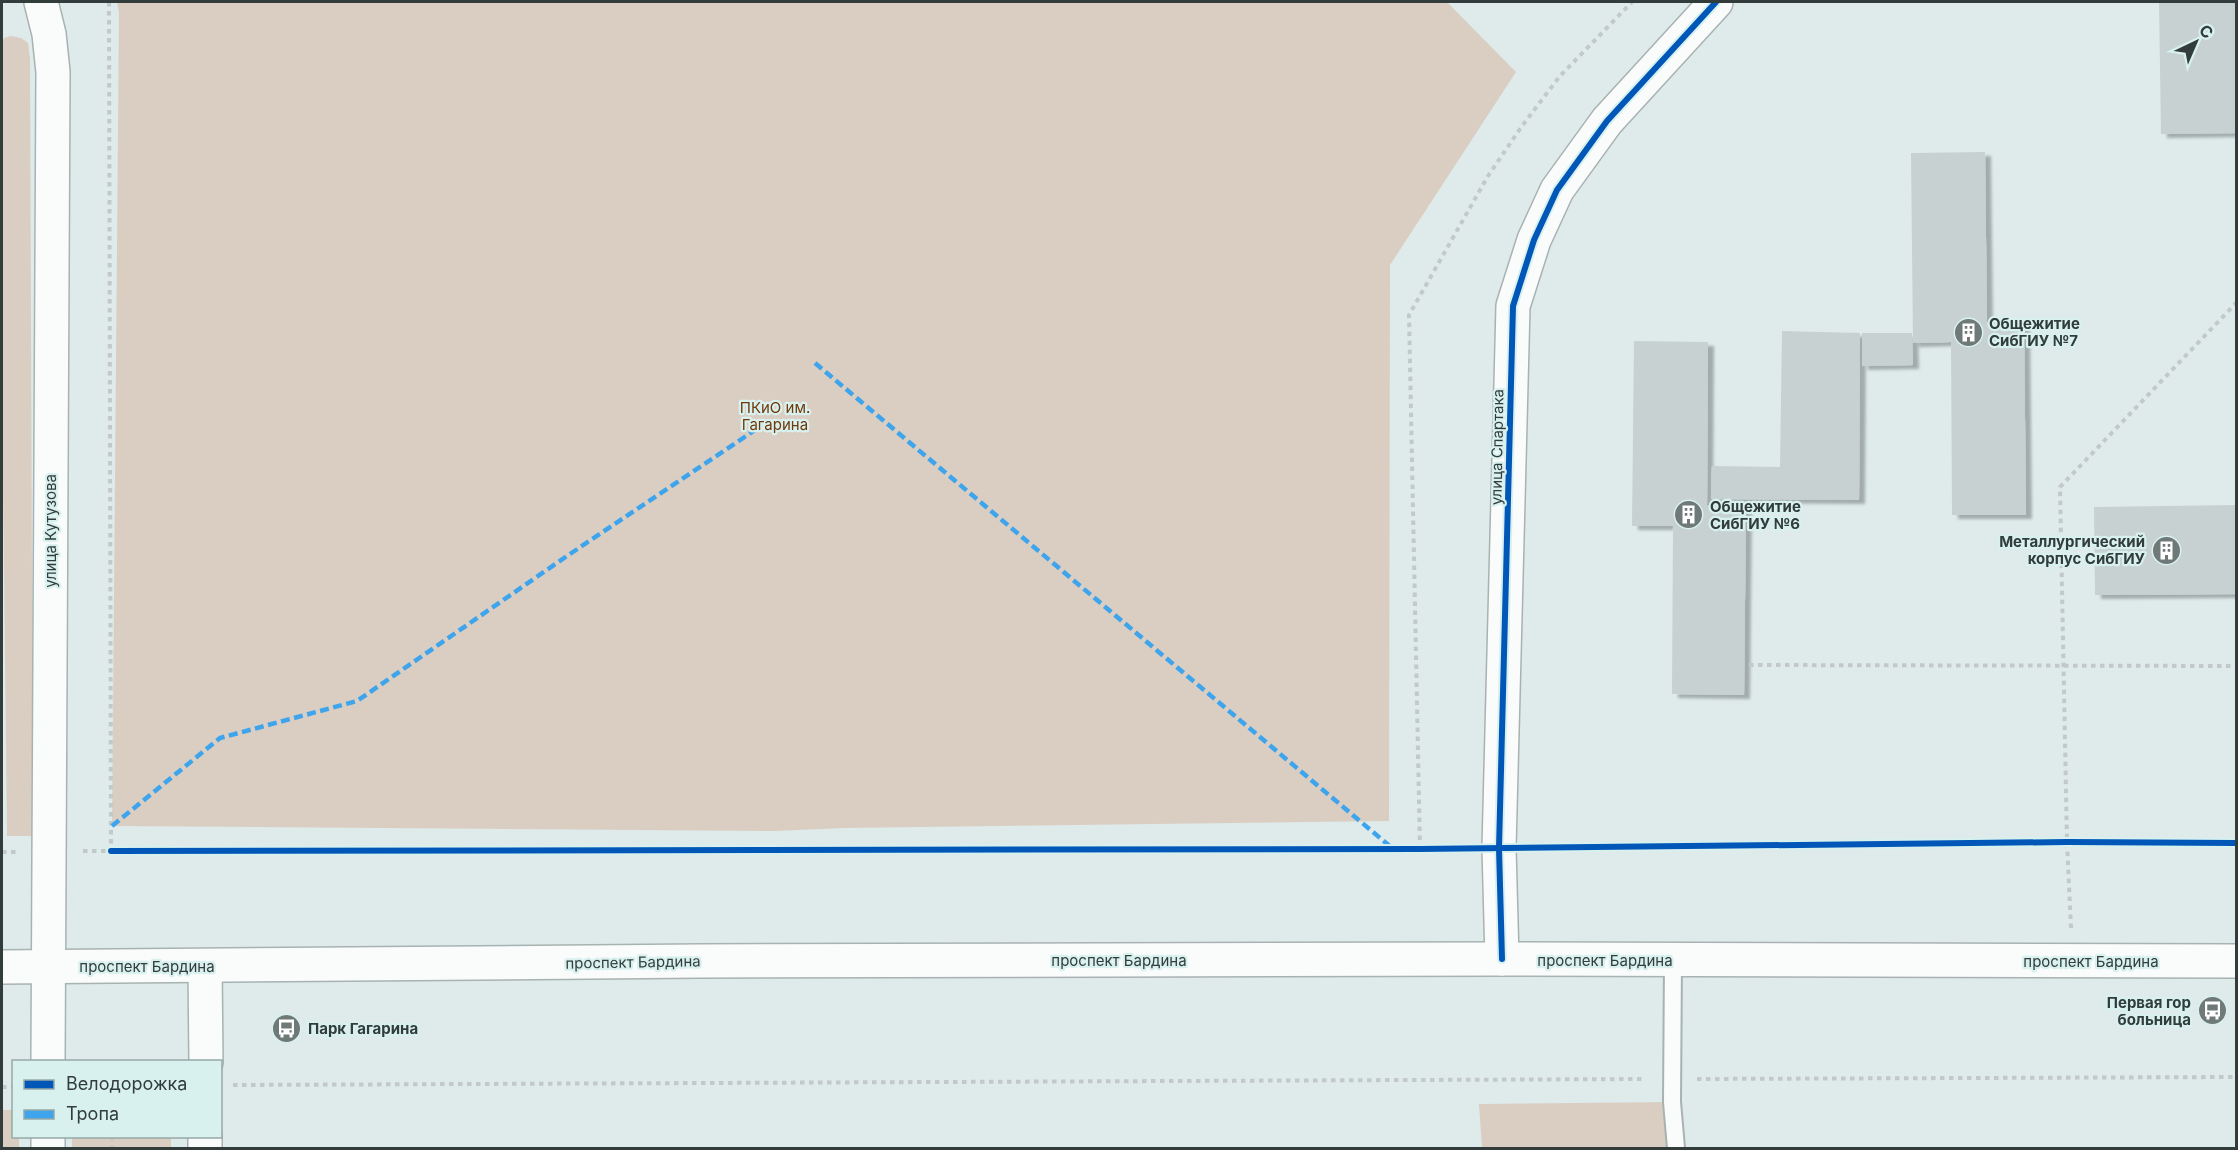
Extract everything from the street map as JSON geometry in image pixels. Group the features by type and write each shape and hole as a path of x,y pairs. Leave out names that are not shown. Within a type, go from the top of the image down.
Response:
{"main road":[{"name":"улица Кутузова","path":"41,2 49,34 53,72 48,1060"},
{"name":"улица Спартака","path":"1502,959 1499,848 1513,306 1534,240 1557,190 1607,122 1716,2"},
{"name":"проспект Бардина","path":"2,967 724,961 1502,959 2236,961"},
{"path":"205,966 206,1060"}],"lane":[{"path":"1673,960 1672,1079 1676,1149"}],"path":[{"path":"109,2 111,851 1420,849 2067,842 2236,843"},
{"path":"1420,849 1409,315 1488,176 1522,126 1560,76 1632,2"},
{"path":"2073,962 2067,842 2060,487 2236,303"},
{"path":"1749,665 2236,666"},
{"path":"232,1085 2236,1077"}],"green space":[{"name":"ПКиО им. Гагарина","path":"117,2 1447,2 1516,72 1390,265 1389,821 845,828 775,831 112,826 119,13"},
{"path":"11,36 21,38 28,43 30,58 33,836 7,836 2,392 2,42 4,38"},
{"path":"1672,1102 1675,1148 1482,1148 1479,1104"},
{"path":"2,1110 12,1110 12,1138 19,1138 19,1148 2,1148"},
{"path":"72,1138 171,1138 171,1148 72,1148"}],"building":[{"path":"2159,2 2236,2 2236,133 2161,134"},
{"name":"Общежитие СибГИУ №7","path":"1985,152 1987,322 2024,321 2026,515 1952,515 1951,342 1913,343 1911,153"},
{"path":"1782,331 1860,333 1859,500 1711,499 1712,466 1780,467"},
{"path":"1862,333 1912,333 1913,365 1862,366"},
{"name":"Общежитие СибГИУ №6","path":"1634,341 1708,342 1707,505 1746,505 1744,695 1672,694 1673,526 1632,526"},
{"name":"Металлургический корпус СибГИУ","path":"2236,505 2236,594 2095,595 2094,507"}],"marked path":[{"path":"815,363 1392,848"},
{"path":"112,826 220,738 357,701 755,430"}],"cycle path":[{"path":"1502,959 1499,848 1513,306 1534,240 1557,190 1607,121 1716,2"},
{"path":"111,851 1420,849 2067,842 2236,843"}],"place":[{"name":"Общежитие СибГИУ №7","path":"1968,332"},
{"name":"Общежитие СибГИУ №6","path":"1689,515"},
{"name":"Металлургический корпус СибГИУ","path":"2166,550"},
{"name":"Первая гор больница","path":"2212,1011"},
{"name":"Парк Гагарина","path":"287,1028"}]}
